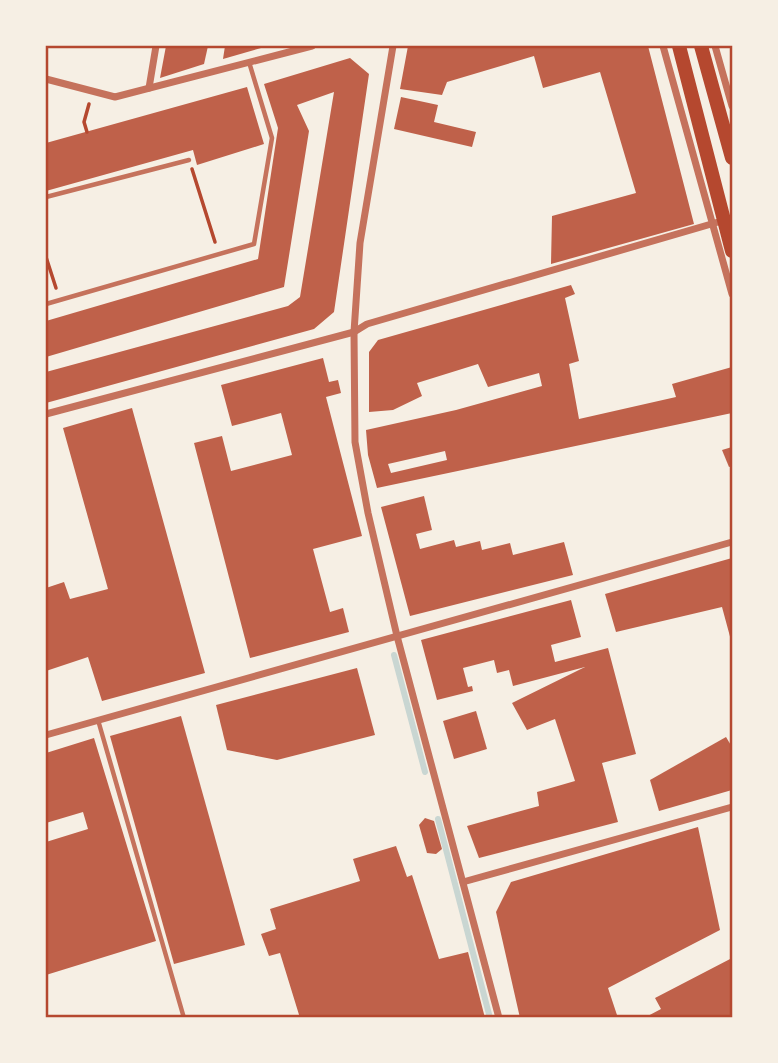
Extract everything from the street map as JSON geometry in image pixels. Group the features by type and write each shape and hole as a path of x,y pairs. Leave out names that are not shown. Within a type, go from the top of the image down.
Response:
{"main road":[{"path":"679,46 733,251"},
{"path":"701,46 733,158"}],"street":[{"path":"149,88 156,46"},
{"path":"46,79 115,97 312,46"},
{"path":"393,46 360,243 354,332 355,442 368,513 397,636 499,1017"},
{"path":"663,46 724,221 733,294"},
{"path":"715,46 733,106"},
{"path":"46,414 354,332 367,324 724,221"},
{"path":"46,734 733,542"},
{"path":"463,882 733,807"}],"lane":[{"path":"46,304 254,244 272,138 249,62"},
{"path":"46,197 189,160"},
{"path":"98,719 184,1017"}],"path":[{"path":"87,132 84,122 92,91"},
{"path":"189,160 219,254"},
{"path":"46,257 60,300"}],"building":[{"path":"166,46 208,46 204,64 160,78"},
{"path":"225,46 268,46 223,59"},
{"path":"408,46 648,46 694,224 551,264 552,216 636,193 600,72 543,88 534,56 447,82 442,95 400,89"},
{"path":"350,58 369,74 334,312 314,329 46,403 46,372 288,306 300,297 334,92 297,105 309,131 284,287 46,357 46,321 258,259 278,128 264,84"},
{"path":"247,87 264,144 197,165 193,150 46,191 46,143"},
{"path":"401,97 438,105 434,122 476,132 472,147 394,129"},
{"path":"571,285 575,294 565,298 579,361 569,364 579,419 676,397 672,384 732,367 732,413 377,488 368,455 366,430 456,410 542,386 539,373 488,387 478,364 417,383 422,396 393,410 369,412 369,352 378,340","holes":["445,451 447,460 391,473 388,464"]},
{"path":"323,358 329,382 338,380 341,393 326,397 362,536 313,549 330,612 343,608 349,632 250,658 194,443 222,436 231,471 292,455 281,413 232,426 221,385"},
{"path":"132,408 205,673 102,701 88,657 46,671 46,588 64,582 70,599 108,589 63,428"},
{"path":"732,447 732,466 729,467 722,450"},
{"path":"424,496 432,530 416,534 420,549 454,540 456,547 480,541 482,550 510,543 513,555 564,542 573,575 410,616 381,507"},
{"path":"732,558 732,644 722,607 616,632 605,594"},
{"path":"571,600 581,637 551,645 555,662 608,648 636,754 602,763 618,822 479,858 467,826 539,806 537,792 575,781 555,719 527,730 512,703 585,667 513,686 509,670 497,673 494,660 463,668 468,687 472,686 473,691 437,700 421,640"},
{"path":"357,668 375,735 277,760 227,750 216,705"},
{"path":"476,711 487,749 454,759 443,721"},
{"path":"181,716 245,945 174,964 110,736"},
{"path":"726,737 732,747 732,790 659,811 650,780"},
{"path":"94,738 156,941 46,975 46,842 88,829 83,812 46,823 46,753"},
{"path":"425,818 434,821 442,849 436,854 427,853 419,825"},
{"path":"698,827 720,930 608,988 618,1018 520,1018 496,912 511,882"},
{"path":"396,846 407,877 412,875 439,959 468,952 485,1018 300,1018 280,953 269,956 261,934 276,929 270,909 360,881 353,859"},
{"path":"732,958 732,1018 644,1018 661,1009 655,998"}],"waterway":[{"path":"394,655 425,772"},
{"path":"438,819 490,1018"}]}
